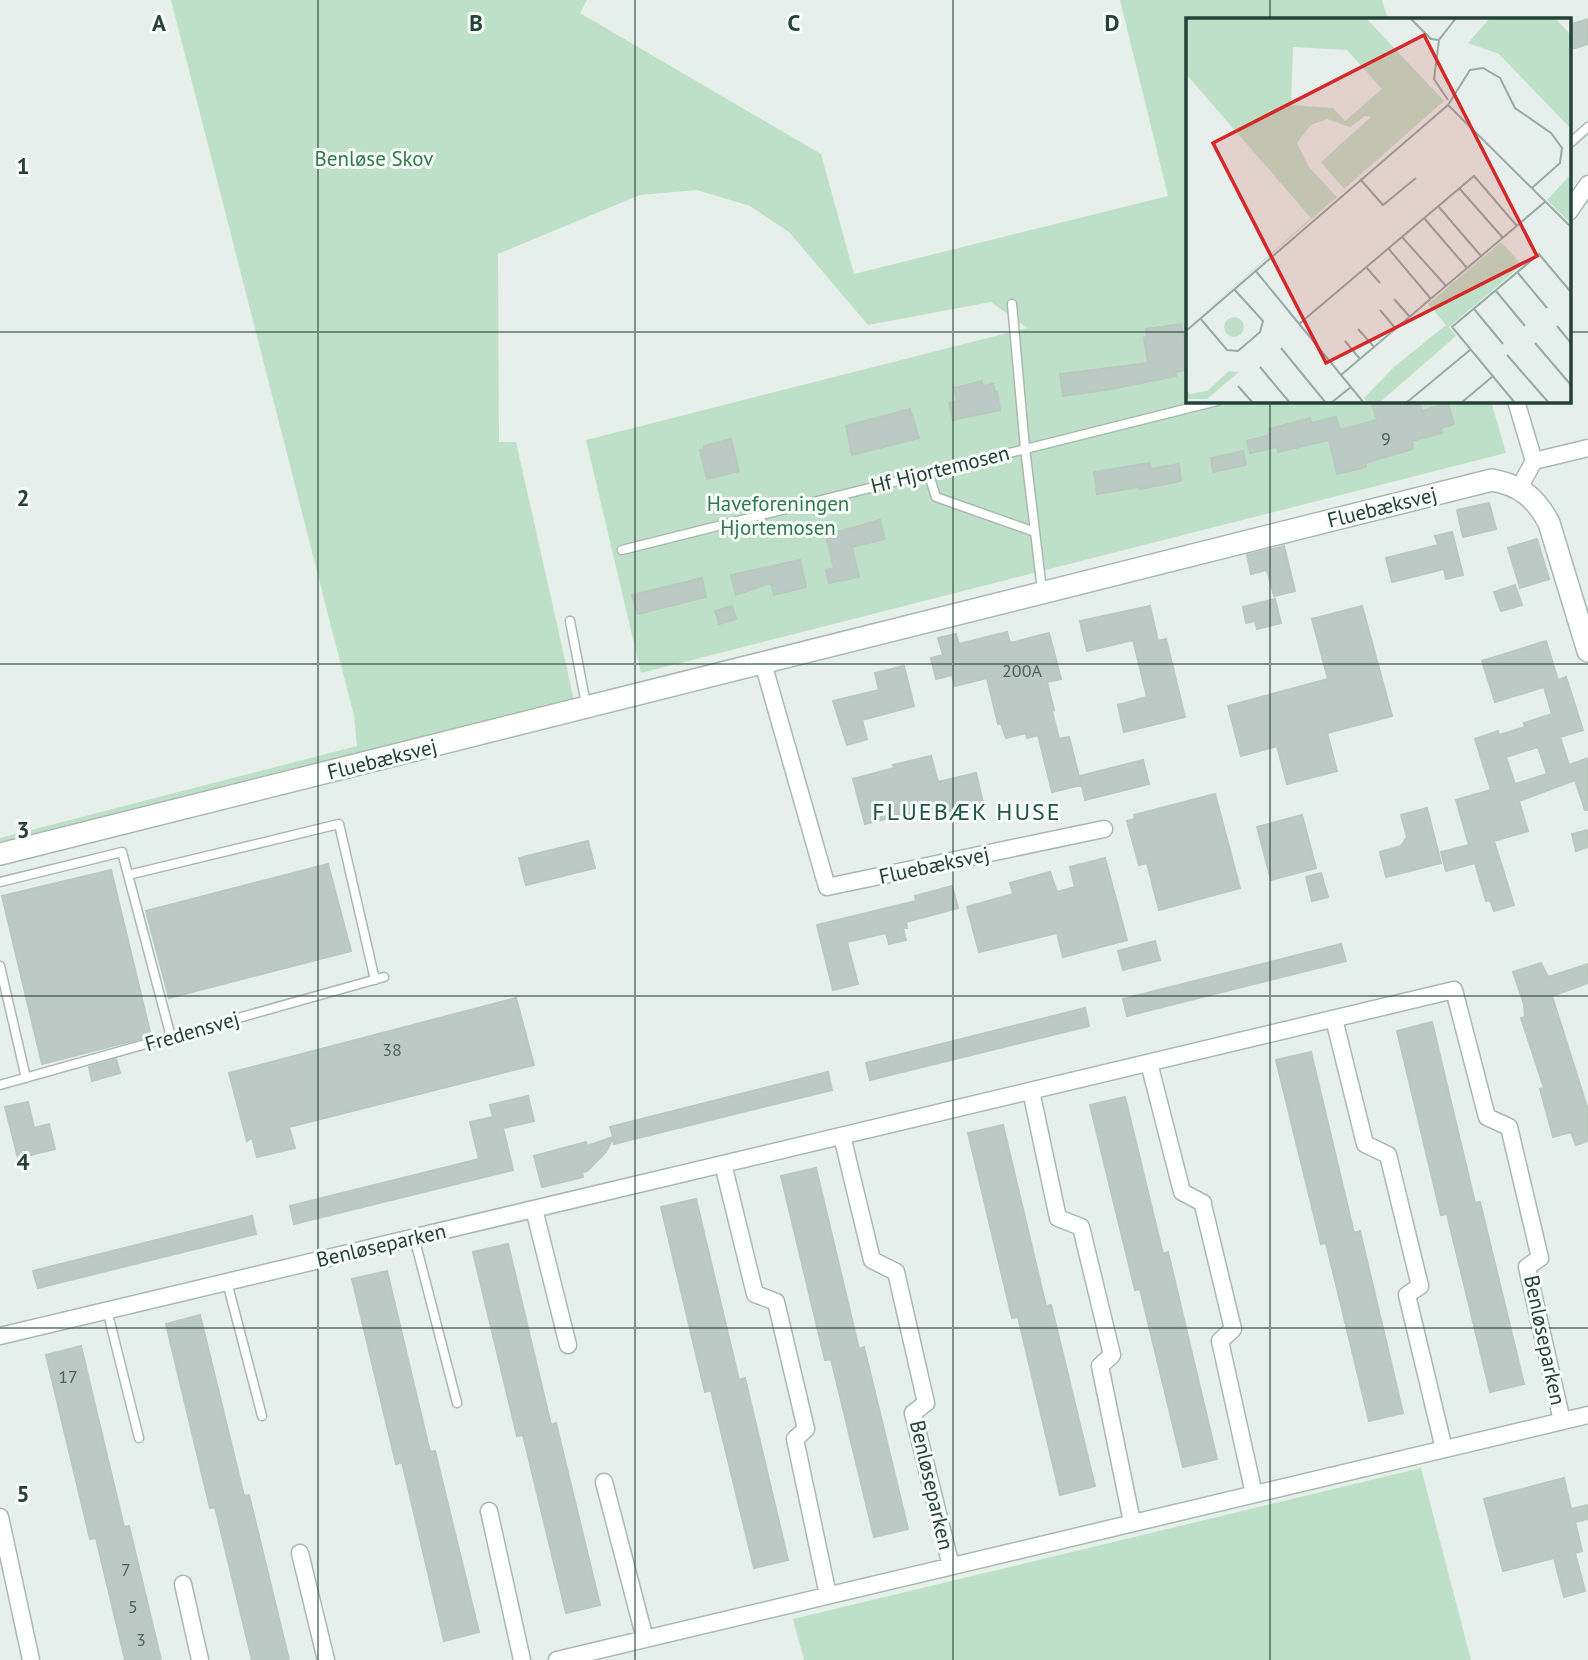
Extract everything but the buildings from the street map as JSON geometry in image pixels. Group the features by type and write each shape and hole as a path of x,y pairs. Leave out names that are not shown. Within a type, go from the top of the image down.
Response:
{"street":[{"path":"1570,211 1588,184"},
{"path":"1516,402 1534,461 1519,488 1532,497 1549,523 1588,651"},
{"path":"1534,461 1588,449"},
{"name":"Fluebæksvej","path":"0,853 1476,483 1492,480 1519,488"},
{"name":"Fluebæksvej","path":"764,663 827,887 1104,829"},
{"name":"Benløseparken","path":"0,1336 1454,990 1487,1117 1509,1126 1540,1258 1527,1267 1562,1421"},
{"path":"1334,1019 1365,1144 1388,1155 1420,1286 1407,1295 1444,1449"},
{"path":"1149,1063 1182,1192 1203,1203 1233,1329 1220,1341 1254,1494"},
{"path":"1031,1091 1058,1218 1081,1227 1112,1355 1100,1366 1132,1522"},
{"name":"Benløseparken","path":"842,1136 873,1260 896,1272 926,1403 913,1413 951,1566"},
{"path":"723,1164 755,1294 776,1301 806,1429 795,1439 828,1595"},
{"path":"534,1209 568,1345"},
{"name":"Benløseparken","path":"557,1660 1588,1415"},
{"path":"604,1482 645,1639"},
{"path":"489,1511 522,1660"},
{"path":"0,1517 32,1660"},
{"path":"300,1553 326,1660"},
{"path":"183,1584 200,1660"}],"lane":[{"path":"1570,143 1588,127"},
{"path":"1012,304 1042,593"},
{"name":"Hf Hjortemosen","path":"622,550 1213,402"},
{"path":"928,472 936,497 1035,533"},
{"path":"570,621 587,708"},
{"path":"128,875 340,824 375,980"},
{"path":"0,882 122,852 171,1037"},
{"path":"0,966 26,1078"},
{"name":"Fredensvej","path":"0,1085 384,977"},
{"path":"414,1237 457,1403"},
{"path":"227,1282 262,1416"},
{"path":"107,1310 139,1438"}],"green space":[{"path":"171,0 587,0 580,13 821,154 854,274 1168,196 1120,0 1382,0 1388,18 1186,18 1186,402 1491,402 1506,453 641,673 586,440 1027,328 991,302 868,325 789,232 750,206 697,190 640,195 498,254 499,442 516,442 574,700 0,844 0,838 357,746 354,716"},
{"path":"1421,1468 1471,1660 804,1660 793,1619"}],"district":[{"name":"FLUEBÆK HUSE","path":"967,811"}],"park label":[{"name":"Benløse Skov","path":"374,158"},
{"name":"Haveforeningen Hjortemosen","path":"778,515"}]}
